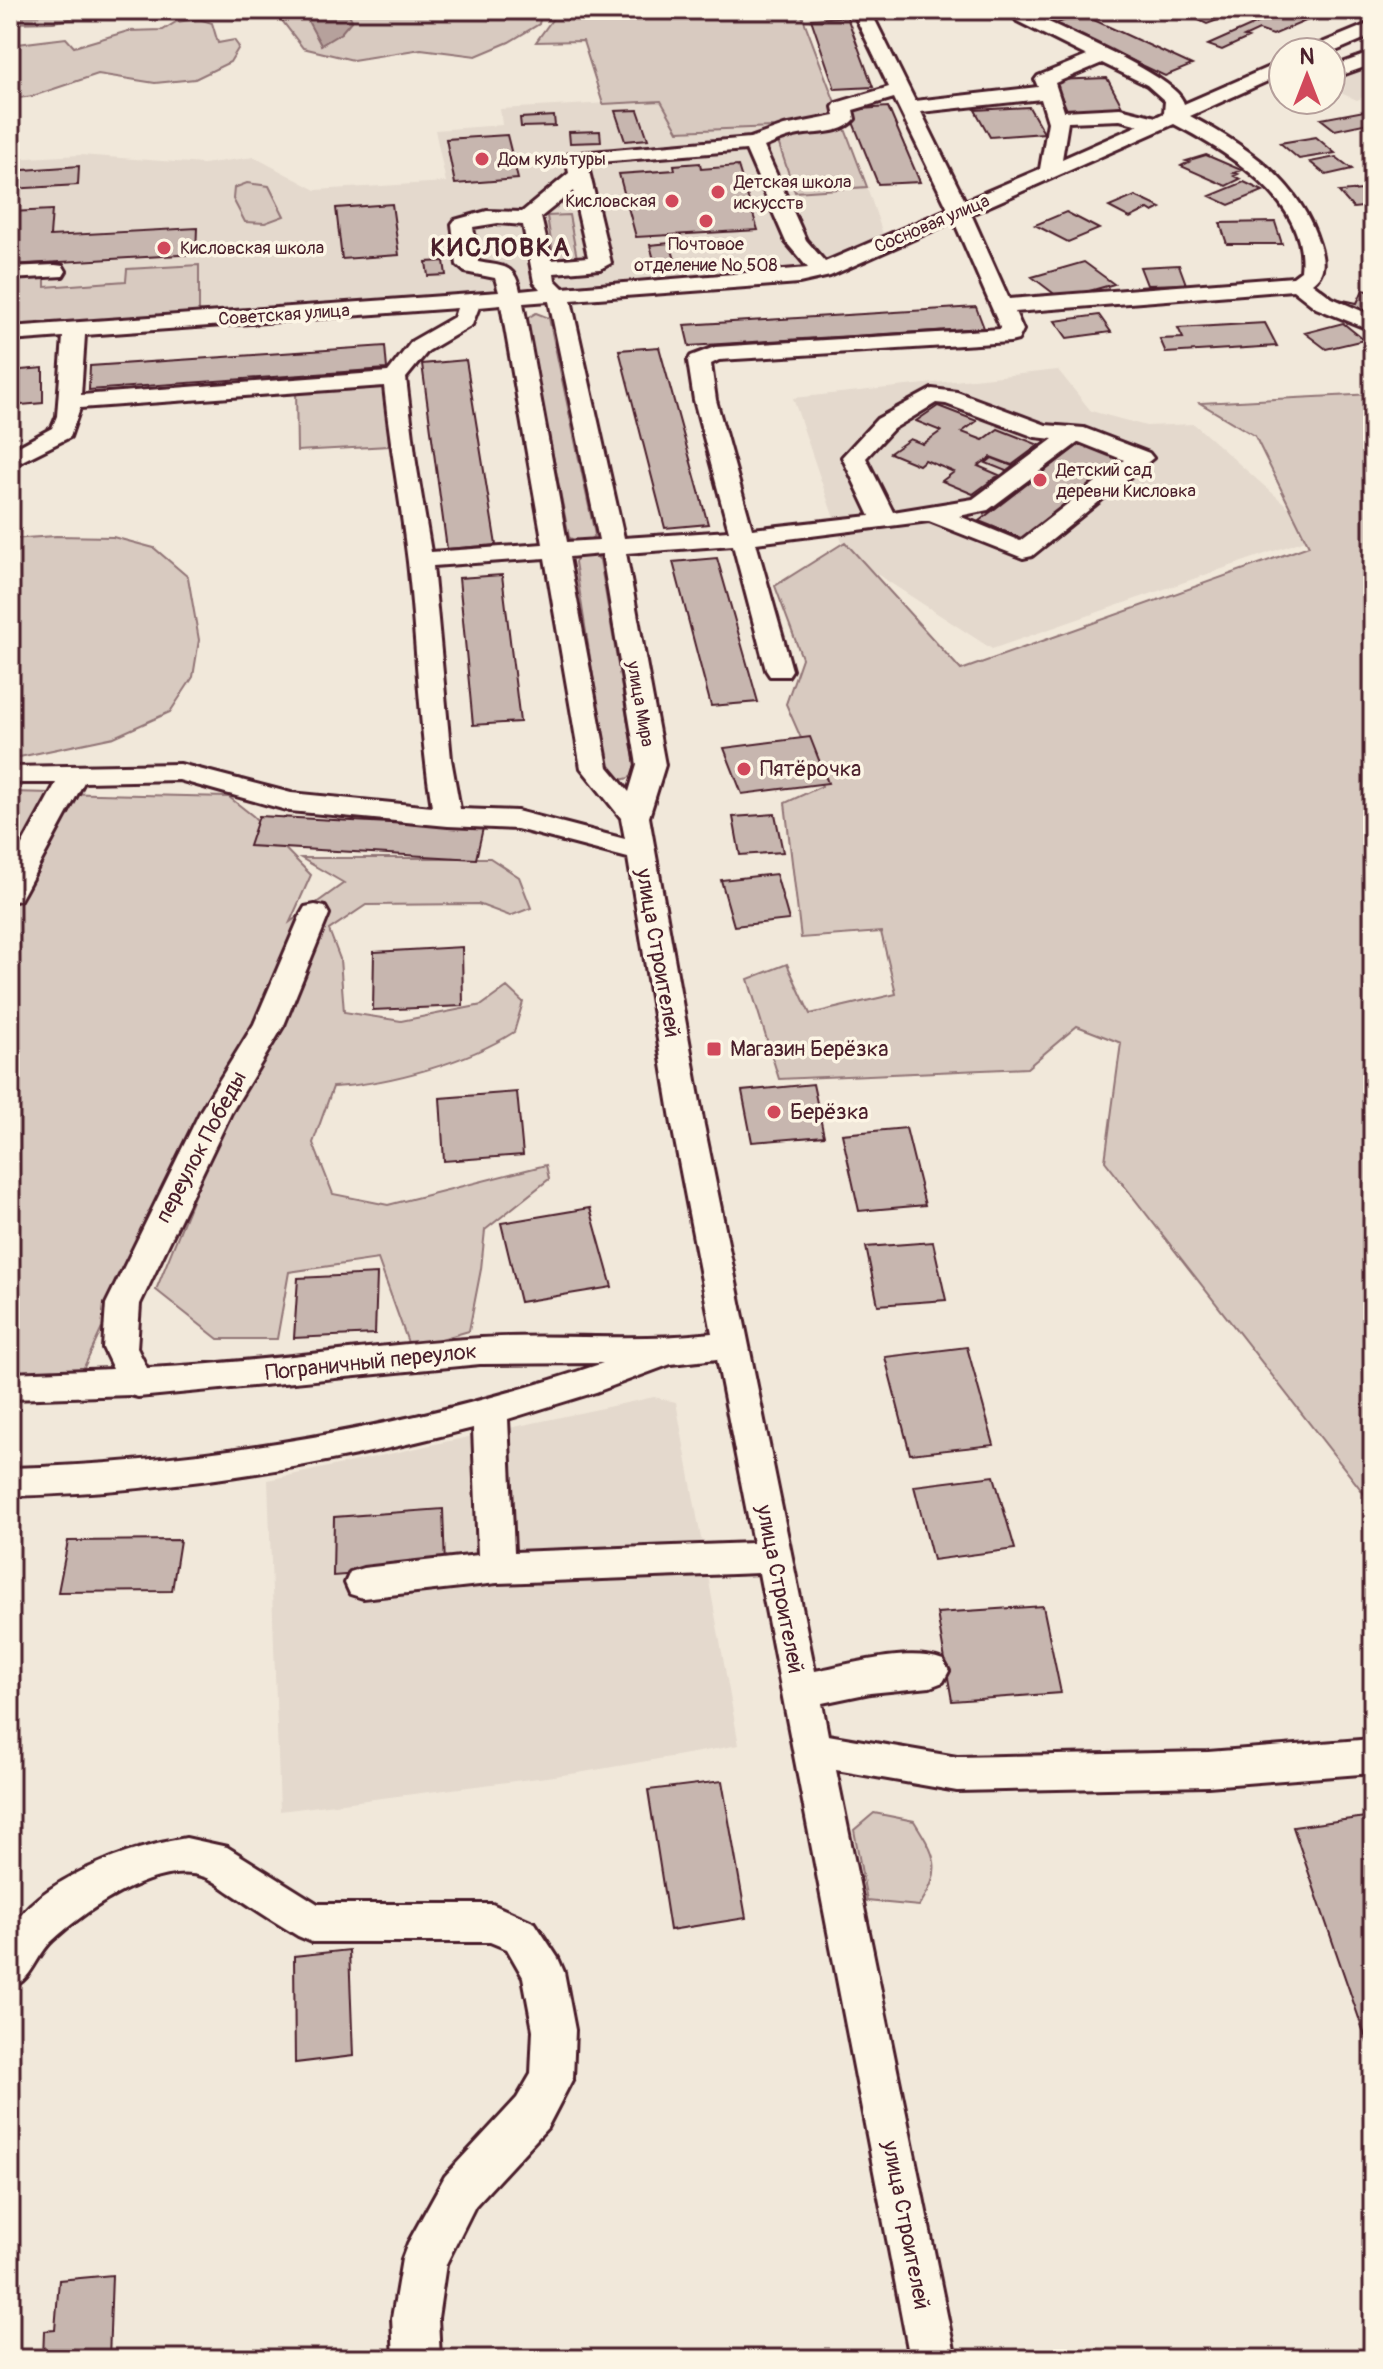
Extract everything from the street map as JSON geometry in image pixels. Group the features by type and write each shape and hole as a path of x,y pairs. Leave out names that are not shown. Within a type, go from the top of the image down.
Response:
{"street":[{"path":"779,670 705,400 699,361 715,354 1010,335 1012,325 861,10"},
{"path":"1027,14 1154,81 1175,100 1166,119"},
{"path":"1347,41 1367,34"},
{"path":"1050,172 1056,117 1045,80 1103,56"},
{"path":"1347,67 1373,58"},
{"name":"Сосновая улица","path":"559,296 768,281 822,271 1267,75"},
{"path":"638,834 595,768 507,277 503,273 468,265 461,227 475,220 527,218 535,223 542,267 600,263 576,158 753,144 791,130 832,125 845,119 843,107 905,99 1049,92"},
{"path":"1003,306 1298,283 1311,274 1314,262 1304,231 1280,188 1254,163 1213,136 1166,119 1120,114 1056,117"},
{"path":"753,144 796,242 822,271"},
{"path":"527,218 580,175"},
{"name":"улица Мира","path":"542,267 546,285 559,296 613,546 651,765 638,834"},
{"path":"10,273 55,271"},
{"path":"1298,283 1324,303 1373,324"},
{"name":"Советская улица","path":"10,334 559,296"},
{"path":"448,817 437,748 420,560 404,463 395,378 409,355 464,320 470,302"},
{"path":"10,460 62,432 68,416 74,330"},
{"path":"67,400 84,402 395,378"},
{"path":"885,521 854,457 885,424 932,396 949,397 1043,432 1076,433 1141,458 1023,551 931,513"},
{"path":"420,560 743,537 885,521 980,505 1076,433"},
{"path":"10,775 180,772 290,802 448,817 517,820 638,834"},
{"path":"10,893 74,775"},
{"name":"улица Строителей","path":"638,834 696,1166 933,2359"},
{"name":"переулок Победы","path":"138,1384 120,1348 123,1304 216,1112 269,1025 315,914"},
{"name":"Пограничный переулок","path":"10,1386 138,1384 480,1351 548,1348 670,1351 732,1344"},
{"path":"10,1482 79,1481 210,1467 437,1424 617,1373 670,1351"},
{"path":"490,1410 497,1568"},
{"path":"363,1583 497,1568 773,1557"},
{"path":"800,1691 870,1677 930,1671"},
{"path":"811,1749 957,1774 1208,1769 1373,1756"},
{"path":"10,1969 29,1935 59,1908 101,1880 150,1862 186,1856 213,1860 312,1923 492,1923 521,1936 543,1972 554,2030 552,2078 532,2113 460,2191 424,2259 415,2318 417,2359"}],"shaded area":[{"path":"10,10 120,10 53,22 10,23"},
{"path":"274,10 542,10 539,24 509,42 476,56 421,49 353,60 303,48"},
{"path":"302,10 347,10 352,20 341,33 321,45"},
{"path":"559,10 800,10 867,187 795,192 773,127 678,131 661,101 603,104 583,41 536,42"},
{"path":"199,19 212,23 218,43 234,40 239,47 230,62 195,79 155,83 98,74 33,96 10,99 10,45 66,38 74,47 128,31 163,30 176,22"},
{"path":"1373,66 1373,93 1357,100 1347,96 1347,77"},
{"path":"662,100 678,131 773,127 795,192 867,187 883,234 809,269 568,290 559,287 504,290 498,294 10,328 10,159 80,155 203,164 254,157 316,190 446,182 435,130 502,125 500,109"},
{"path":"247,183 269,186 284,216 265,223 245,222 233,199 234,188"},
{"path":"569,215 577,258 554,260 547,216"},
{"path":"199,265 199,314 10,328 10,277 45,275 45,287 126,281 127,269"},
{"path":"536,313 549,318 595,535 588,542 576,542 569,537 526,319"},
{"name":"Детский сад деревни Кисловка","path":"1058,370 1091,411 1146,426 1194,424 1320,535 992,649 846,554 793,398"},
{"path":"385,383 389,446 297,451 296,389"},
{"path":"1373,394 1373,1505 1105,1161 1121,1043 1077,1026 1027,1068 779,1079 748,979 787,964 810,1014 896,994 881,932 801,938 785,803 822,786 786,704 802,658 775,586 845,542 961,670 1309,546 1255,436 1200,403"},
{"path":"113,537 154,548 188,577 199,640 193,677 170,712 114,737 10,759 10,539"},
{"path":"594,554 600,560 636,770 627,779 617,778 608,772 575,562 579,556"},
{"path":"10,792 229,797 253,816 311,875 290,922 344,883 301,858 490,858 519,877 531,908 510,916 478,904 366,905 329,930 340,959 344,1012 401,1021 482,1005 507,987 523,1002 514,1032 474,1053 403,1076 333,1087 313,1143 333,1194 388,1205 546,1165 549,1179 485,1230 469,1331 410,1348 378,1259 289,1272 277,1339 218,1339 156,1290 196,1191 200,1116 80,1376 10,1374"},
{"path":"654,1397 676,1402 739,1745 578,1773 280,1811 268,1480"},
{"path":"874,1813 914,1821 928,1844 934,1872 919,1906 867,1901 854,1830"}],"building":[{"path":"1215,10 1229,16 1207,24 1181,12"},
{"path":"1287,10 1297,10 1315,17 1273,35 1259,30 1222,50 1208,45"},
{"path":"1081,14 1192,65 1165,76 1055,24"},
{"path":"847,17 873,87 835,89 811,19"},
{"path":"1107,78 1123,108 1067,110 1054,80"},
{"path":"888,107 920,182 878,184 848,110"},
{"path":"1029,107 1044,133 990,137 975,110"},
{"path":"638,110 648,139 625,141 615,111"},
{"path":"1364,111 1373,118 1373,122 1335,130 1321,119"},
{"path":"554,116 555,126 521,127 520,118"},
{"path":"600,131 601,142 570,143 569,132"},
{"name":"Дом культуры","path":"507,135 518,179 455,184 446,139"},
{"path":"1316,137 1335,153 1299,159 1280,143"},
{"path":"1206,155 1241,170 1234,173 1240,179 1226,186 1181,166 1189,162 1186,161"},
{"path":"1336,157 1352,169 1326,175 1310,162"},
{"path":"700,163 701,169 738,166 758,230 636,237 619,174 675,170 674,165"},
{"path":"79,166 78,185 10,189 10,171"},
{"path":"1244,182 1263,191 1229,205 1210,196"},
{"path":"1362,190 1373,206 1353,208 1339,192"},
{"path":"1135,196 1161,208 1153,212 1148,209 1130,218 1109,207"},
{"path":"392,204 399,255 342,259 336,208"},
{"path":"52,210 50,236 197,228 196,254 10,265 10,212"},
{"path":"1066,212 1099,229 1068,242 1035,225"},
{"path":"1275,222 1282,244 1227,244 1220,223"},
{"path":"670,243 678,270 657,271 650,245"},
{"path":"444,261 446,275 428,276 426,262"},
{"path":"1084,262 1114,284 1061,299 1032,277"},
{"path":"1179,265 1186,284 1147,285 1140,267"},
{"path":"1363,290 1373,292 1373,320 1335,304 1338,299 1357,303"},
{"path":"976,307 984,328 689,346 684,325"},
{"path":"1099,315 1111,332 1067,338 1055,321"},
{"path":"1265,323 1277,346 1166,353 1160,339 1183,338 1178,328"},
{"path":"1343,323 1364,340 1326,349 1305,333"},
{"path":"385,346 387,369 89,390 90,366"},
{"path":"659,347 708,524 665,528 619,350"},
{"path":"466,360 496,545 447,549 422,364"},
{"path":"43,368 43,403 10,406 10,371"},
{"path":"938,406 977,421 962,432 983,440 998,429 1039,445 1012,465 991,457 978,466 999,475 973,494 942,481 954,472 925,460 919,465 890,453 910,439 923,444 941,431 916,421"},
{"path":"1080,444 1125,461 1026,540 979,521 1031,481 986,463 992,458 1038,476"},
{"path":"717,558 758,702 711,706 673,562"},
{"path":"502,575 520,722 473,725 459,578"},
{"path":"810,737 828,783 742,794 724,748"},
{"path":"775,814 783,852 740,855 733,817"},
{"path":"259,816 483,828 476,859 249,846"},
{"path":"776,874 789,920 734,926 721,880"},
{"path":"462,947 463,1006 373,1010 374,952"},
{"path":"813,1084 824,1136 752,1142 742,1091"},
{"path":"517,1092 523,1155 444,1161 440,1098"},
{"path":"906,1128 925,1205 859,1211 842,1134"},
{"path":"590,1208 612,1287 520,1302 501,1223"},
{"path":"933,1242 946,1300 878,1305 866,1247"},
{"path":"377,1274 375,1334 294,1338 298,1278"},
{"path":"967,1347 994,1445 910,1454 885,1357"},
{"path":"994,1476 1015,1549 933,1560 914,1486"},
{"path":"443,1509 445,1567 333,1576 334,1517"},
{"path":"180,1540 172,1591 58,1592 68,1541"},
{"path":"1043,1606 1061,1693 952,1701 937,1613"},
{"path":"722,1781 746,1918 670,1930 648,1790"},
{"path":"1373,1816 1373,2059 1293,1827"},
{"path":"349,1950 353,2056 295,2063 294,1956"},
{"path":"112,2275 109,2359 43,2359 44,2331 55,2330 59,2280"}],"waterway":[{"path":"10,13 27,10"}],"place":[{"name":"Дом культуры","path":"482,159"},
{"name":"Детская школа искусств","path":"718,192"},
{"name":"Кисловская","path":"672,201"},
{"name":"Почтовое отделение № 508","path":"706,221"},
{"name":"Кисловская школа","path":"164,248"},
{"name":"Детский сад деревни Кисловка","path":"1040,480"},
{"name":"Пятёрочка","path":"744,769"},
{"name":"Магазин Берёзка","path":"714,1049"},
{"name":"Берёзка","path":"774,1112"}],"district":[{"name":"КИСЛОВКА","path":"501,248"}]}
